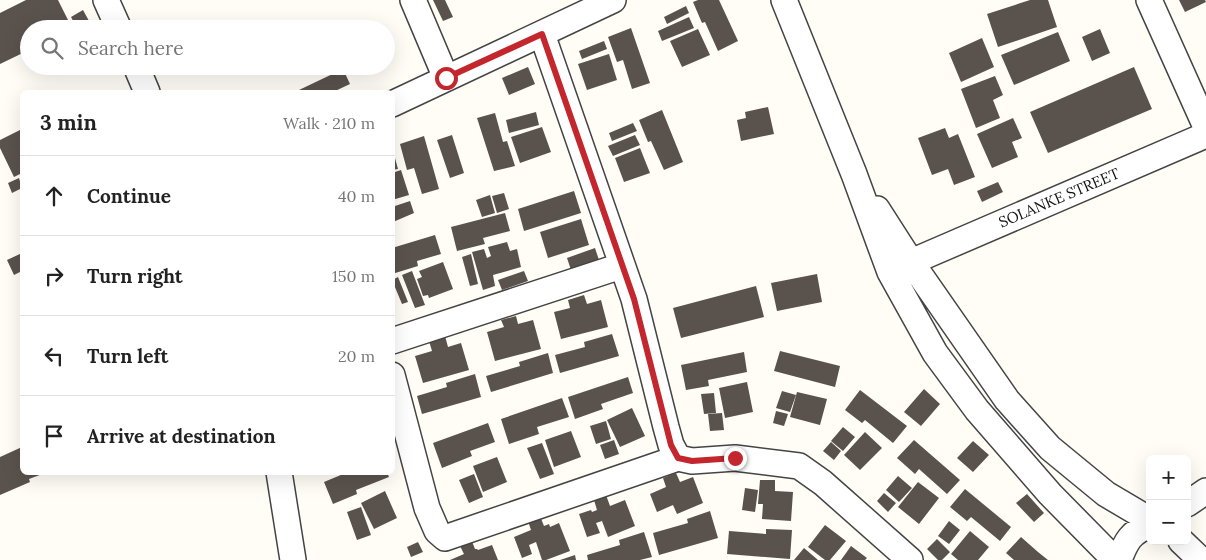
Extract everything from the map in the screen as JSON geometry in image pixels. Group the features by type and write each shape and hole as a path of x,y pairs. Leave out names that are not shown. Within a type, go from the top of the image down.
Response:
{"street":[{"path":"106,0 115,20"},
{"path":"413,0 446,78"},
{"path":"395,103 613,0"},
{"path":"784,0 854,174 890,272 935,353 983,417 1050,494 1114,560"},
{"path":"1149,0 1206,127"},
{"path":"542,34 634,299 668,436 678,458"},
{"path":"140,75 146,90"},
{"name":"SOLANKE STREET","path":"911,262 1206,135"},
{"path":"854,174 911,262 1007,400 1050,448 1106,494 1146,518"},
{"path":"395,340 621,266"},
{"path":"395,386 427,508 437,531 446,538 678,458 692,461 735,458 799,466 823,483 910,560"},
{"path":"279,475 292,560"},
{"path":"1191,501 1206,491"},
{"path":"1119,560 1130,536 1146,526"},
{"path":"1186,545 1200,560"}],"building":[{"path":"26,0 58,0 68,20 20,20 20,54 0,64 0,13"},
{"path":"433,0 445,0 453,17 443,21"},
{"path":"698,0 719,0 738,41 718,51 705,22 702,23 693,2"},
{"path":"1030,0 1048,0 1057,27 998,47 987,14"},
{"path":"1179,0 1205,0 1206,2 1185,12"},
{"path":"686,6 689,13 667,24 664,17"},
{"path":"83,10 88,20 73,20 71,17"},
{"path":"689,17 694,28 662,41 658,31"},
{"path":"631,28 650,83 632,89 623,60 617,62 608,37"},
{"path":"698,29 710,55 682,67 670,41"},
{"path":"1100,29 1110,53 1092,61 1082,37"},
{"path":"1058,32 1070,61 1014,85 1001,55"},
{"path":"982,38 994,67 961,82 949,53"},
{"path":"604,41 607,49 582,59 579,51"},
{"path":"609,54 617,80 587,90 578,64"},
{"path":"528,67 535,84 509,95 502,78"},
{"path":"1134,67 1152,109 1048,153 1030,112"},
{"path":"330,75 346,75 350,84 337,90 299,90"},
{"path":"995,76 1003,95 993,100 1000,118 976,128 961,89"},
{"path":"768,107 774,134 741,141 737,120 746,118 745,112"},
{"path":"662,110 683,162 664,170 651,141 648,142 639,120"},
{"path":"536,112 539,125 509,133 506,120"},
{"path":"495,113 503,142 507,141 515,166 494,171 477,118"},
{"path":"1013,118 1022,138 1012,142 1018,157 992,168 977,134"},
{"path":"633,123 637,131 612,141 609,133"},
{"path":"542,127 551,152 520,163 511,137"},
{"path":"945,128 949,138 958,134 975,177 954,185 948,169 932,175 918,138"},
{"path":"20,130 20,174 14,177 0,148 0,140"},
{"path":"452,135 464,173 450,178 437,140"},
{"path":"635,135 640,145 613,156 608,146"},
{"path":"424,136 439,189 422,194 414,168 407,170 400,144"},
{"path":"640,148 650,173 624,182 615,158"},
{"path":"395,158 398,169 395,170"},
{"path":"401,170 409,195 395,199 395,172"},
{"path":"19,178 20,189 12,193 8,183"},
{"path":"998,182 1003,192 982,202 977,191"},
{"path":"574,191 581,213 524,231 518,209"},
{"path":"504,193 509,209 497,213 492,196"},
{"path":"490,195 495,213 482,217 476,200"},
{"path":"410,201 414,213 395,221 395,206"},
{"path":"505,213 510,231 483,238 485,244 457,251 451,227"},
{"path":"581,219 589,245 548,258 540,232"},
{"path":"435,235 441,254 417,261 418,266 395,273 395,247"},
{"path":"507,242 510,251 517,249 521,267 493,275 495,286 483,290 472,252 484,249 487,258 491,256 488,247"},
{"path":"595,248 599,260 571,270 567,258"},
{"path":"20,254 20,272 14,275 7,260"},
{"path":"471,254 478,284 470,286 462,257"},
{"path":"443,262 453,289 429,298 428,295 423,296 417,279 422,277 419,271"},
{"path":"412,271 425,305 415,308 402,275"},
{"path":"524,271 528,281 502,290 498,280"},
{"path":"817,274 822,302 777,311 771,283"},
{"path":"398,277 408,302 402,304 395,287 395,278"},
{"path":"756,286 764,317 681,338 673,308"},
{"path":"584,295 587,304 601,300 608,327 561,339 554,312 570,308 568,300"},
{"path":"516,316 518,324 533,320 541,349 495,361 487,332 504,327 501,320"},
{"path":"612,334 619,356 560,373 555,355 585,347 584,342"},
{"path":"445,336 448,347 461,343 469,370 423,383 415,356 432,351 429,341"},
{"path":"780,351 840,366 835,387 774,371"},
{"path":"744,352 747,372 708,380 709,386 686,390 681,365"},
{"path":"548,353 553,373 491,392 486,376 520,366 519,362"},
{"path":"475,374 481,397 422,414 417,396 447,387 446,383"},
{"path":"628,377 633,393 601,404 603,409 575,419 568,397"},
{"path":"747,382 753,412 725,418 719,388"},
{"path":"924,389 940,404 921,426 904,412"},
{"path":"860,390 907,426 893,443 865,420 862,423 845,410"},
{"path":"782,391 796,395 790,412 776,408"},
{"path":"797,392 827,399 820,425 790,417"},
{"path":"714,393 716,413 704,414 701,394"},
{"path":"562,398 569,417 537,427 539,434 509,444 501,419"},
{"path":"632,408 645,436 620,447 607,420"},
{"path":"776,411 788,414 784,426 773,423"},
{"path":"722,413 724,430 710,431 708,414"},
{"path":"606,421 611,439 596,444 590,426"},
{"path":"488,423 495,442 470,451 472,456 442,468 433,443"},
{"path":"843,427 855,437 843,451 831,441"},
{"path":"571,431 581,457 554,467 545,440"},
{"path":"865,432 882,448 860,470 844,455"},
{"path":"614,440 619,454 605,459 600,445"},
{"path":"914,440 960,480 947,494 919,469 915,474 897,458"},
{"path":"973,441 989,455 973,472 957,458"},
{"path":"831,442 841,451 834,460 823,451"},
{"path":"542,443 554,474 540,479 527,448"},
{"path":"20,448 20,475 40,475 29,479 30,482 0,495 0,457"},
{"path":"497,457 507,482 483,492 473,466"},
{"path":"676,473 680,482 693,477 703,503 677,514 673,505 657,512 650,494 666,487 663,478"},
{"path":"474,474 483,497 469,503 459,480"},
{"path":"341,475 388,475 389,477 356,490 357,494 333,504 324,482"},
{"path":"898,476 912,488 899,502 886,490"},
{"path":"760,480 775,480 775,491 793,492 791,521 762,519 763,504 758,504"},
{"path":"918,482 939,498 919,524 898,507"},
{"path":"745,488 758,490 755,512 742,510"},
{"path":"965,489 1011,527 1000,541 971,517 967,521 950,507"},
{"path":"385,491 397,518 374,529 361,503"},
{"path":"884,493 896,503 888,512 877,501"},
{"path":"1027,494 1044,513 1034,522 1016,503"},
{"path":"606,495 610,506 625,500 635,526 608,537 602,521 596,523 600,533 587,537 579,514 597,510 594,500"},
{"path":"361,507 371,535 357,540 347,512"},
{"path":"710,511 718,538 659,555 653,533 688,523 687,519"},
{"path":"540,516 544,526 549,524 550,527 559,523 570,551 542,560 536,542 529,545 532,554 522,558 514,537 531,530 528,521"},
{"path":"949,521 960,530 949,544 938,536"},
{"path":"825,525 846,541 830,560 825,560 808,547"},
{"path":"766,529 792,530 790,559 727,554 729,531 766,534"},
{"path":"970,531 989,547 978,560 958,560 951,554"},
{"path":"644,532 652,557 640,560 588,560 587,555 620,545 619,540"},
{"path":"1021,537 1048,560 1014,560 1006,553"},
{"path":"471,539 475,549 478,550 492,545 498,560 450,560 464,554 459,544"},
{"path":"937,539 950,552 942,560 938,560 927,549"},
{"path":"418,542 423,552 411,557 407,547"},
{"path":"851,546 867,558 865,560 841,560"},
{"path":"804,548 818,560 794,560"},
{"path":"575,555 576,560 560,560"}],"route":[{"path":"446,78 542,34 634,299 671,445 678,458 692,461 735,458"}]}
